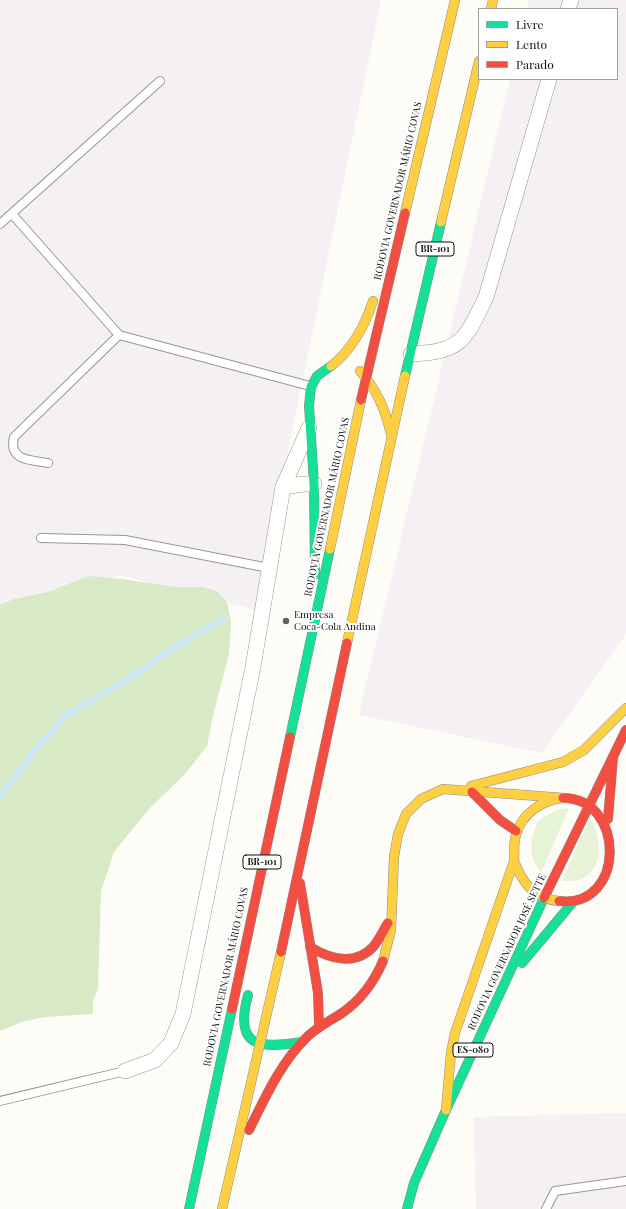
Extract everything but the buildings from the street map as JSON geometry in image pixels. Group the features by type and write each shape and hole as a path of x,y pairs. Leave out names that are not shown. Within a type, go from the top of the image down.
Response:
{"main road":[{"name":"RODOVIA GOVERNADOR MÁRIO COVAS","path":"189,1209 311,630 366,378 401,224 455,0"},
{"name":"BR-101","path":"222,1209 260,1045 391,437 478,66"},
{"path":"311,630 315,566 314,484 309,406 311,387 317,376 347,352 368,317 401,224"},
{"path":"330,367 349,366 361,372 379,394 391,437"},
{"path":"455,790 563,762 584,750 626,708"},
{"name":"RODOVIA GOVERNADOR JOSÉ SETTE","path":"407,1209 414,1184 500,990 626,730"},
{"path":"608,819 613,758"},
{"path":"279,784 284,813"},
{"path":"233,1161 277,1076 302,1042 319,1026 347,1010 376,976 387,949 391,919 393,851 403,818 418,801 435,791 443,789 564,798 590,804 608,819 617,840 617,861 608,880 593,895 573,902 558,902 544,898 530,889 520,876 514,861"},
{"path":"472,792 500,820 516,831"},
{"path":"446,1110 451,1053 455,1032 493,926 514,861 516,831 527,814 544,802 564,798"},
{"path":"298,871 318,993 319,1026"},
{"path":"500,990 573,902"},
{"path":"310,947 319,953 335,959 358,956 372,948 391,919"},
{"path":"250,983 243,1022 248,1035 260,1045 282,1045 302,1042"}],"street":[{"path":"411,354 435,353 448,348 460,342 471,328 486,297 549,80"},
{"path":"125,1072 155,1060 171,1043 183,1014 253,667 283,487 310,425"},
{"path":"283,487 314,484"}],"lane":[{"path":"0,224 160,81"},
{"path":"12,214 119,335 311,387"},
{"path":"48,463 22,458 16,455 13,449 14,437 119,335"},
{"path":"41,538 124,540 269,568"},
{"path":"0,1101 125,1072"},
{"path":"546,1209 555,1191 626,1181"}],"shaded area":[{"path":"0,0 381,0 255,610 119,575 0,638"},
{"path":"529,0 626,0 626,634 542,753 359,715 510,80 618,80 618,8 527,8"},
{"path":"626,1113 626,1209 476,1209 474,1117"}],"green space":[{"path":"89,576 176,587 202,587 217,591 227,602 231,622 229,654 207,746 185,774 149,809 114,852 101,891 98,988 93,1001 93,1014 46,1017 25,1021 0,1031 0,605 14,599 48,592"},
{"path":"569,808 541,873 533,860 531,849 531,843 537,822 556,810"},
{"path":"590,817 594,825 599,851 595,867 581,879 574,881 562,881"}],"waterway":[{"path":"0,797 36,749 66,715 127,680 170,650 224,619"}],"traffic: fast":[{"path":"405,376 441,222"},
{"path":"315,575 314,484 309,406 311,387 317,376 331,366"},
{"path":"290,737 330,549"},
{"path":"407,1209 414,1183 446,1110 544,898"},
{"path":"522,963 573,902"},
{"path":"248,995 244,1012 244,1025 247,1035 253,1041 273,1045 302,1042"},
{"path":"189,1209 232,1009"}],"traffic: slow":[{"path":"405,213 455,0"},
{"path":"491,8 493,0"},
{"path":"441,222 478,65"},
{"path":"331,366 339,360 357,336 362,328 373,301"},
{"path":"360,371 380,400 391,434"},
{"path":"347,643 405,376"},
{"path":"330,549 361,400"},
{"path":"471,786 563,762 584,750 626,708"},
{"path":"383,961 391,930 394,857 398,834 406,814 421,799 443,789 564,798"},
{"path":"446,1110 451,1053 455,1033 514,861 516,835 522,821 534,809 555,799 563,798"},
{"path":"514,861 521,876 530,888 543,897 550,900 559,901"},
{"path":"222,1209 281,952"}],"traffic: jam":[{"path":"361,400 405,213"},
{"path":"281,952 347,643"},
{"path":"544,898 626,730"},
{"path":"232,1009 290,737"},
{"path":"608,819 613,758"},
{"path":"472,792 500,820 516,831"},
{"path":"559,901 581,899 597,888 606,872 610,852 607,833 598,815 584,803 563,798"},
{"path":"300,883 318,993 319,1026"},
{"path":"310,947 326,955 342,959 358,957 373,947 388,923"},
{"path":"249,1130 274,1081 289,1058 315,1030 349,1008 361,996 371,983 383,961"}],"place":[{"name":"Empresa Coca-Cola Andina","path":"286,621"}]}
